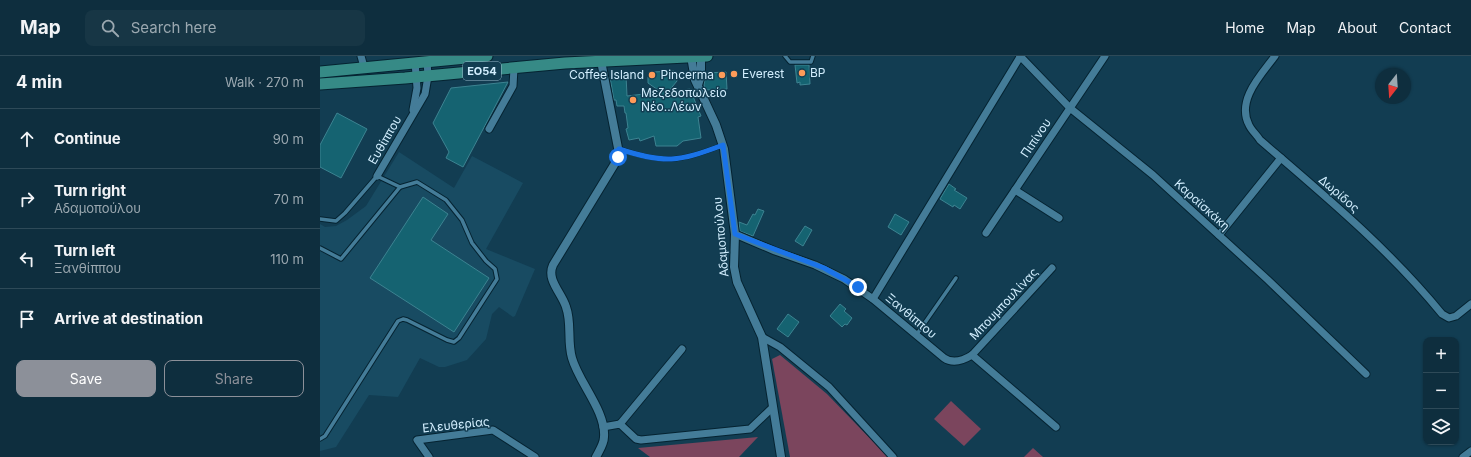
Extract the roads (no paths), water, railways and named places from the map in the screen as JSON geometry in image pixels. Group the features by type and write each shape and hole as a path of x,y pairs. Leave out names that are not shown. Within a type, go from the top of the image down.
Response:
{"main road":[{"name":"ΕΟ54","path":"320,72 363,61 415,62 487,56"},
{"name":"ΕΟ54","path":"320,84 514,68 597,58 707,56"}],"street":[{"name":"Αδαμοπούλου","path":"696,56 701,77 698,85 723,145 735,234 734,267 737,282 762,337 772,408 781,457"},
{"name":"Καραϊσκάκη","path":"873,299 1020,56 1070,108 1153,175 1219,235 1366,374"},
{"name":"Πιπίνου","path":"986,233 1105,56"},
{"name":"Δωρίδος","path":"1275,56 1253,87 1245,106 1249,125 1260,140 1354,221 1391,257 1442,314 1449,318 1456,316 1471,304"},
{"path":"596,457 604,440 603,427 598,411 571,358 568,311 553,281 551,272 556,260 616,161 619,149 597,58"},
{"name":"Ευθίππου","path":"377,176 425,94 428,76 427,61"},
{"name":"Ευθίππου","path":"411,116 416,97 415,62"},
{"path":"490,129 513,87 514,68"},
{"path":"1219,235 1281,158"},
{"path":"1015,190 1059,218"},
{"name":"Ξανθίππου","path":"735,234 834,273 873,299 947,360 954,361 972,355"},
{"name":"Μπουμπουλίνας","path":"972,355 1052,268"},
{"path":"762,337 780,347 829,387 893,457"},
{"path":"603,427 620,424 682,349"},
{"path":"972,355 1056,427"},
{"path":"620,424 638,440 657,439 752,428 772,408"},
{"name":"Ελευθερίας","path":"429,457 417,440 493,430 535,457"},
{"path":"1463,457 1471,451"}],"lane":[{"path":"785,56 790,62 811,62 813,56"},
{"path":"619,149 657,160 676,160 723,145"},
{"path":"320,219 328,222 336,221 345,213 377,176 400,187"},
{"path":"320,248 341,259 400,187 417,182 446,200 462,220 472,243 486,261 495,269 497,279 459,338 454,342 447,340 408,320 403,319 398,321 325,436 320,439"},
{"path":"917,334 956,278"}],"place":[{"name":"BP","path":"802,73"},
{"name":"Everest","path":"734,74"},
{"name":"Coffee Island","path":"652,75"},
{"name":"Pincerma","path":"722,75"},
{"name":"Μεζεδοπωλείο Νέο..Λέων","path":"633,100"}]}
